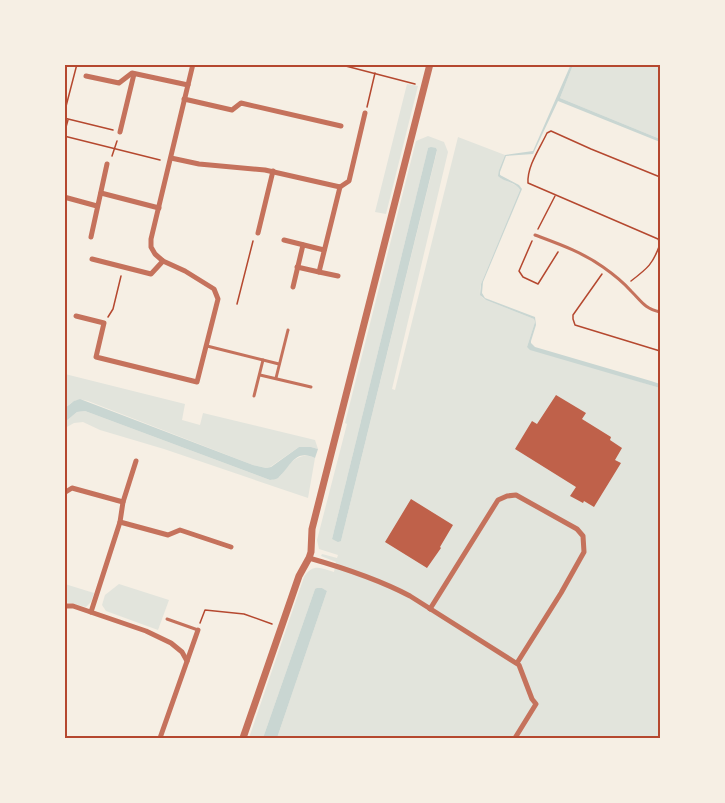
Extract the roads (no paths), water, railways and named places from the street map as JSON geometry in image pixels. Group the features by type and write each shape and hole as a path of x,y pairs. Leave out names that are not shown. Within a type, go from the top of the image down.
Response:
{"street":[{"path":"76,316 104,323 96,357 197,382 218,299 214,289 163,261 151,247 193,64"},
{"path":"243,738 299,576 311,552 312,529 430,64"},
{"path":"86,76 119,83 134,74 188,85"},
{"path":"120,132 134,74"},
{"path":"184,99 232,110 241,103 341,126"},
{"path":"171,160 273,171 340,187 349,182 365,113"},
{"path":"91,237 107,164"},
{"path":"258,233 273,171"},
{"path":"319,272 340,187"},
{"path":"100,193 159,208"},
{"path":"64,197 97,206"},
{"path":"284,240 324,250"},
{"path":"293,287 303,245"},
{"path":"92,259 151,274 163,261"},
{"path":"297,267 338,276"},
{"path":"91,612 120,522 123,502 136,461"},
{"path":"64,493 72,488 123,502"},
{"path":"430,609 498,500 516,495 577,529 583,536 584,552 517,663"},
{"path":"120,522 168,536 180,530 231,548"},
{"path":"309,558 379,580 410,596 517,663 536,704 515,738"},
{"path":"64,606 73,606 146,631 171,643 182,652 187,661"},
{"path":"160,738 198,630"}],"lane":[{"path":"536,235 584,255 606,269 645,306 660,312"},
{"path":"276,379 288,330"},
{"path":"207,346 279,364"},
{"path":"254,396 263,360"},
{"path":"260,375 311,387"},
{"path":"167,619 198,630"}]}
